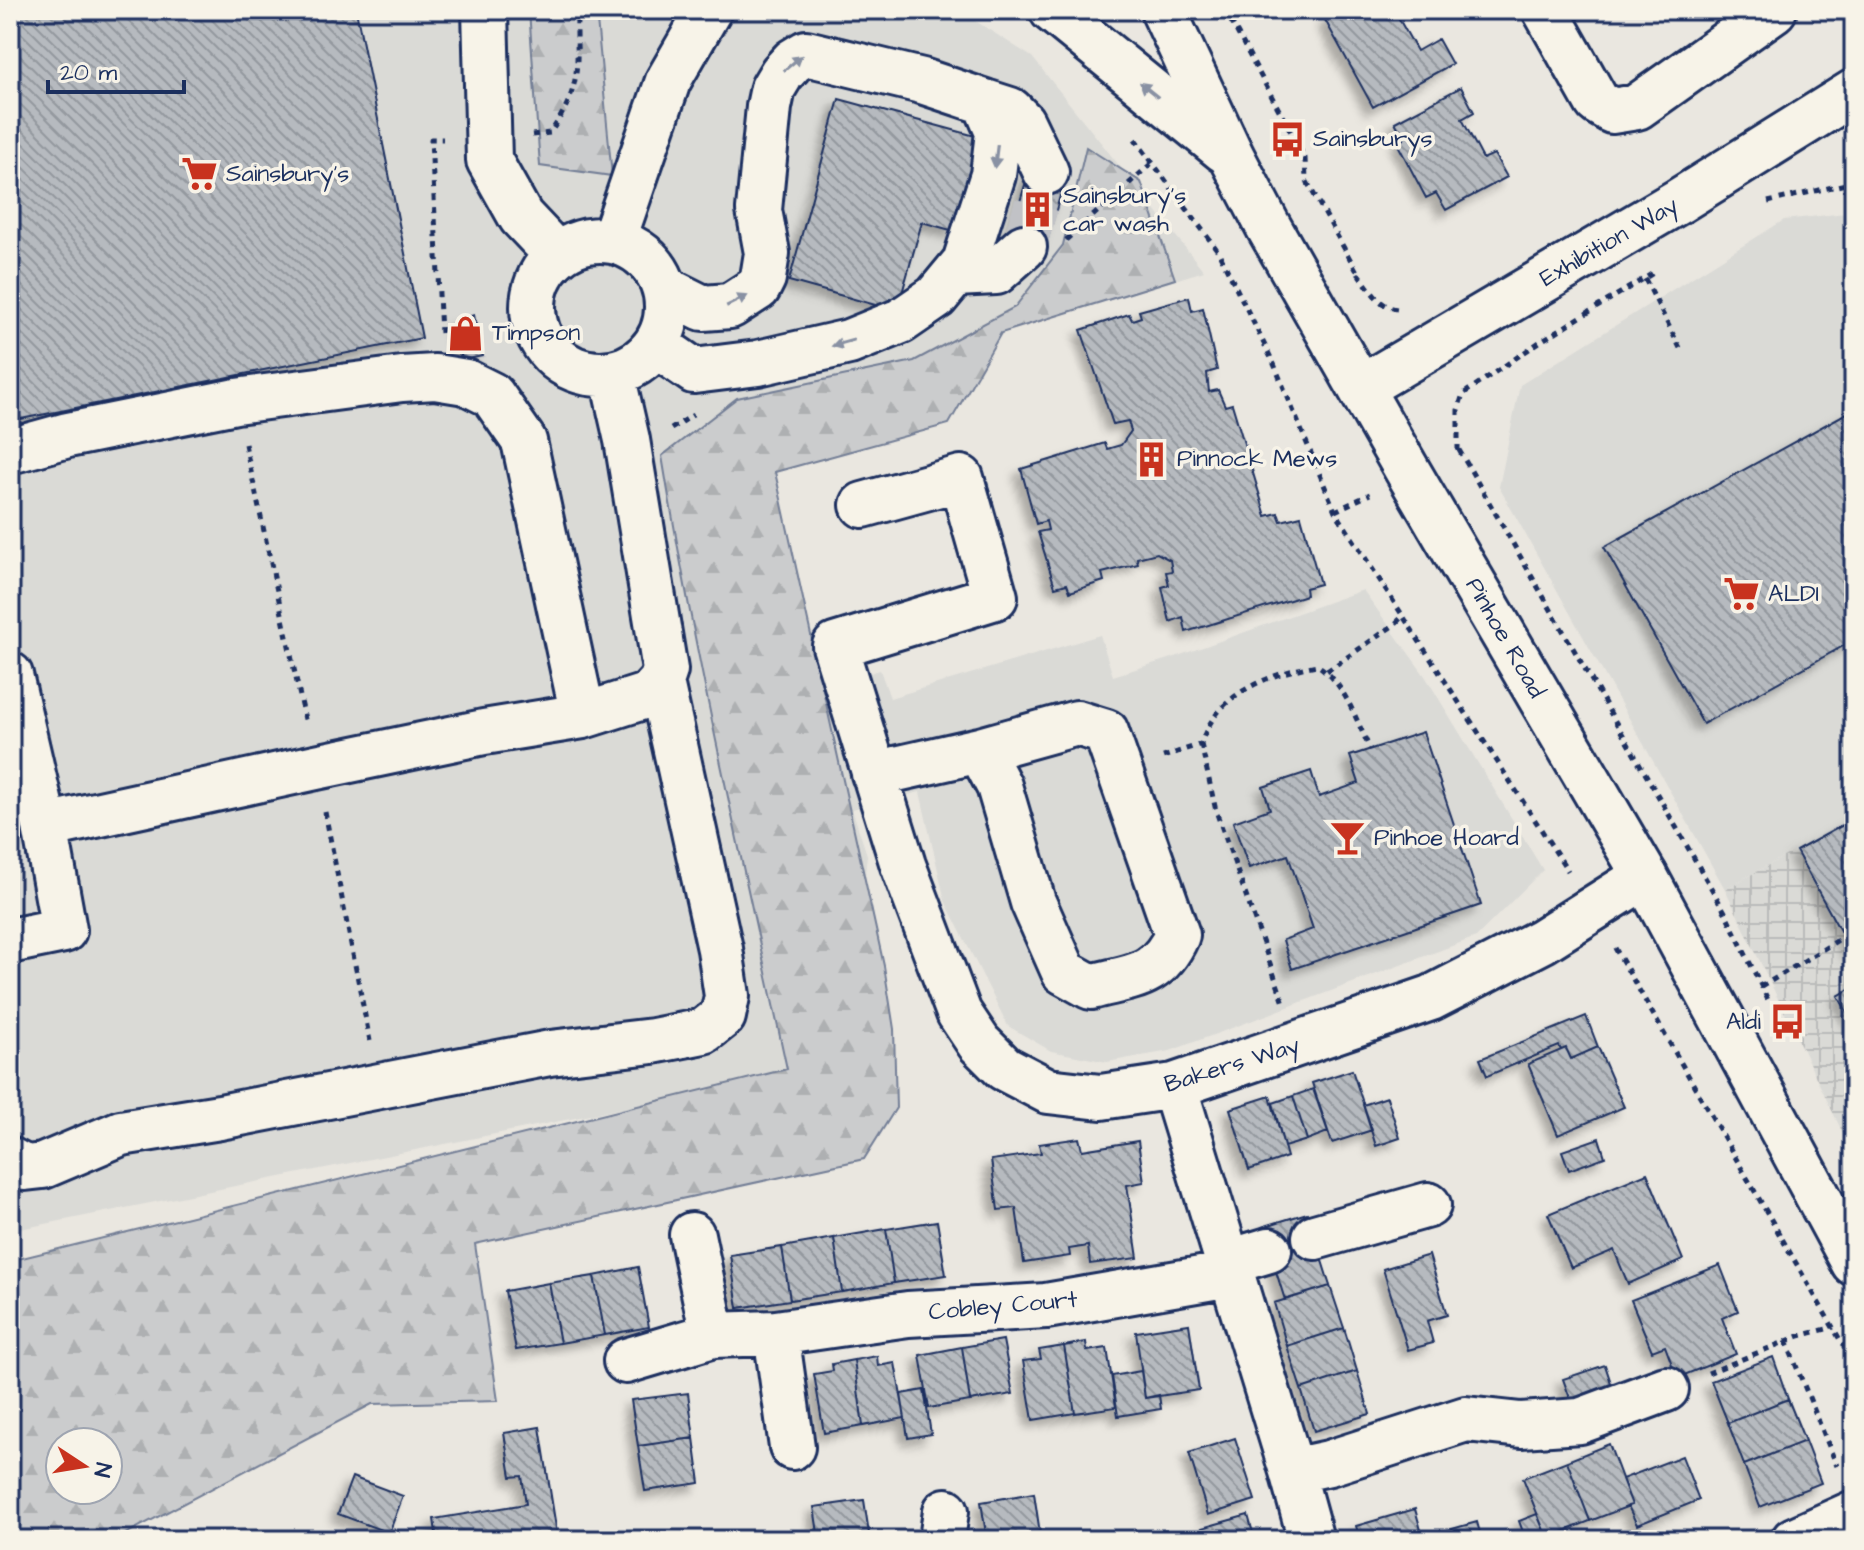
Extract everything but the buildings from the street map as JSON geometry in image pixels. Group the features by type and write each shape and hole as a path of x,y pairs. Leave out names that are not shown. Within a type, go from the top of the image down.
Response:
{"street":[{"path":"485,10 489,160 521,217 557,255"},
{"path":"668,81 676,10"},
{"path":"613,241 668,81 709,10"},
{"path":"1052,10 1232,157"},
{"name":"Pinhoe Road","path":"1163,10 1268,226 1645,876 1854,1263"},
{"path":"1545,10 1597,102 1612,111 1637,107 1774,10"},
{"path":"665,289 703,308 730,306 758,288 767,253 759,210 769,107 773,88 793,61 806,53 922,81 1010,110 1022,122 1046,172"},
{"name":"Exhibition Way","path":"1362,387 1679,201 1854,92"},
{"path":"656,345 694,371 736,367 849,342 901,321 936,297 965,262 993,175 998,132 985,102"},
{"path":"594,240 613,241 631,247 658,272 665,289 667,309 664,327 656,345 642,359 612,374 589,374 568,367 551,353 539,335 533,314 534,292 543,271 557,255 575,245 594,240"},
{"path":"955,274 996,272 1024,247"},
{"path":"45,826 484,732 583,716 649,695 661,682 665,670 627,440 612,374"},
{"path":"10,451 68,435 236,401 402,379 435,377 466,382 492,395 524,441 583,716"},
{"name":"Bakers Way","path":"863,505 961,478 995,597 835,646 903,865 959,1013 979,1043 1004,1068 1048,1091 1101,1097 1174,1086 1431,998 1542,941 1645,876"},
{"path":"10,675 45,826 64,930 10,941"},
{"path":"10,1160 25,1168 43,1166 121,1133 220,1117 550,1053 653,1041 704,1031 723,1016 727,996 720,949 661,682"},
{"path":"874,774 980,750 1077,723 1106,732 1177,935 1167,956 1150,971 1091,987 1064,972 1033,902 999,786 980,750"},
{"path":"1174,1086 1243,1262 1311,1540"},
{"path":"1315,1237 1428,1205"},
{"path":"692,1235 713,1335"},
{"name":"Cobley Court","path":"626,1361 713,1335 776,1333 908,1314 1046,1306 1243,1262"},
{"path":"776,1333 792,1447"},
{"path":"1292,1471 1329,1463 1466,1419 1521,1425 1580,1421 1666,1389"},
{"path":"1794,1540 1854,1513"}],"path":[{"path":"1225,10 1305,158 1306,180 1359,275"},
{"path":"1134,137 1218,251 1274,364 1335,511 1593,910 1854,1364"},
{"path":"1766,203 1854,182"},
{"path":"1477,383 1657,271"},
{"path":"1645,279 1680,348"},
{"path":"1327,671 1404,615"},
{"path":"1299,1045 1216,811 1201,744 1206,728 1234,696 1266,677 1317,665 1327,671 1343,694 1370,749"},
{"path":"1121,771 1201,744"},
{"path":"1761,987 1843,937"},
{"path":"1666,1389 1786,1341 1834,1327"},
{"path":"1786,1341 1837,1466"}],"shaded area":[{"path":"10,10 958,10 1032,57 1204,271 1001,333 764,419 823,687 880,670 890,698 1100,635 1113,676 1363,590 1425,676 1543,870 1476,937 1170,1051 1107,1062 1051,1051 1008,1026 945,901 920,792 852,809 867,855 849,1041 820,1069 10,1231"},
{"path":"1854,212 1854,818 1725,889 1499,487 1520,385 1784,220"},
{"path":"1854,818 1854,1156 1725,889"}],"green space":[{"path":"529,10 596,10 612,176 540,166"},
{"path":"1086,147 1141,182 1175,279 1001,333 949,424 775,472 884,966 894,1029 896,1108 864,1159 475,1244 498,1401 372,1404 114,1540 10,1540 10,1261 787,1069 705,687 662,456 737,398 914,361 1015,307 1063,245"}],"tunnel":[{"path":"1024,247 1046,172"}],"place":[{"name":"Sainsburys","path":"1287,139"},
{"name":"Sainsbury's","path":"200,174"},
{"name":"Sainsbury's car wash","path":"1037,210"},
{"name":"Timpson","path":"466,333"},
{"name":"Pinnock Mews","path":"1151,459"},
{"name":"ALDI","path":"1742,594"},
{"name":"Pinhoe Hoard","path":"1348,838"},
{"name":"Aldi","path":"1787,1022"}]}
